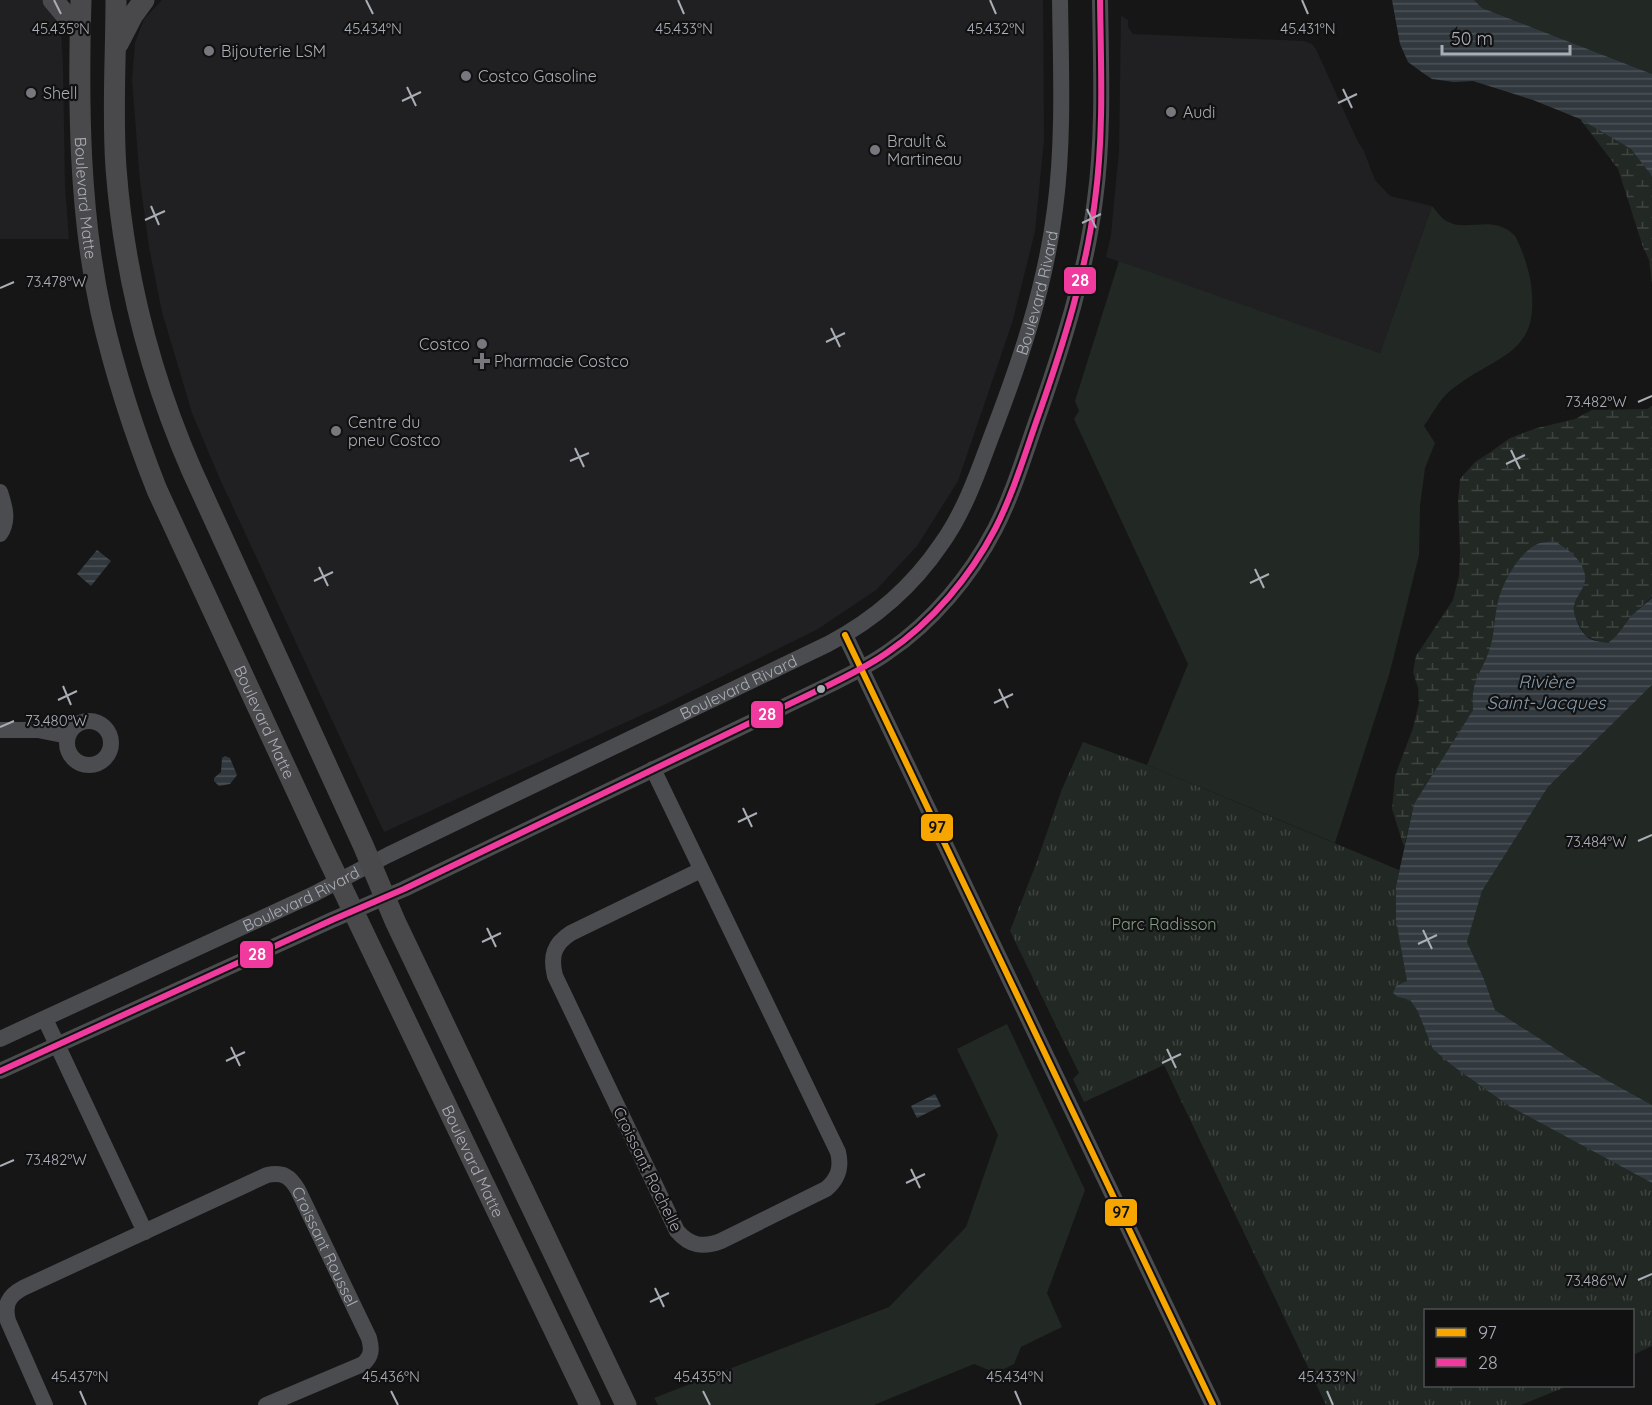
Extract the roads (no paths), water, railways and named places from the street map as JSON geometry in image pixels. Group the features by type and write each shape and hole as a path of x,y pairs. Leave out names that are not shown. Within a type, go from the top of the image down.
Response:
{"main road":[{"path":"53,0 81,32"},
{"name":"Boulevard Matte","path":"81,0 83,153 89,239 101,311 128,410 157,490 339,881 590,1405"},
{"name":"Boulevard Matte","path":"116,0 115,149 120,203 136,301 155,373 176,433 439,1015 627,1405"},
{"path":"116,47 136,9 144,0"}],"street":[{"name":"Boulevard Rivard","path":"0,1039 179,958 845,635 872,617 907,586 947,536 974,482 1020,358 1042,279 1055,207 1061,135 1060,0"},
{"name":"Boulevard Rivard","path":"0,1071 385,897 653,769 860,669 890,651 914,631 961,581 979,557 995,529 1024,456 1069,323 1093,216 1098,178 1101,114 1100,0"},
{"path":"0,492 6,516 4,528 0,534"},
{"path":"845,635 1213,1405"},
{"path":"0,730 50,731 68,736"},
{"name":"Croissant Rochelle","path":"653,769 838,1152 840,1162 837,1177 826,1189 721,1241 703,1245 692,1244 677,1232 555,976 552,957 556,946 571,933 701,870"},
{"path":"45,1019 145,1232"},
{"name":"Croissant Roussel","path":"45,1405 8,1321 6,1307 11,1296 23,1288 267,1175 284,1174 295,1184 369,1338 371,1351 363,1364 266,1405"}],"water":[{"path":"1392,0 1474,0 1482,8 1652,74 1652,176 1631,149 1580,119 1533,100 1473,81 1454,82 1432,79 1423,73 1408,62 1400,44"},
{"name":"Rivière Saint-Jacques","path":"1554,541 1573,555 1583,569 1585,579 1574,609 1579,626 1588,638 1608,643 1632,615 1652,598 1652,685 1548,787 1482,891 1467,942 1495,1010 1587,1069 1652,1105 1652,1183 1509,1106 1453,1066 1433,1049 1417,1010 1410,1000 1393,993 1396,986 1407,981 1396,920 1396,886 1414,804 1473,710 1473,691 1490,648 1503,586 1513,568 1526,552 1540,543"},
{"path":"97,550 111,561 91,586 77,574"},
{"path":"225,756 230,758 237,775 230,784 219,786 214,778 221,772 222,758"},
{"path":"935,1094 941,1106 917,1118 911,1106"}],"place":[{"name":"Bijouterie LSM","path":"209,51"},
{"name":"Costco Gasoline","path":"466,76"},
{"name":"Shell","path":"31,93"},
{"name":"Audi","path":"1171,112"},
{"name":"Brault & Martineau","path":"875,150"},
{"name":"Costco","path":"482,344"},
{"name":"Pharmacie Costco","path":"482,361"},
{"name":"Centre du pneu Costco","path":"336,431"}],"park label":[{"name":"Parc Radisson","path":"1164,924"}]}
